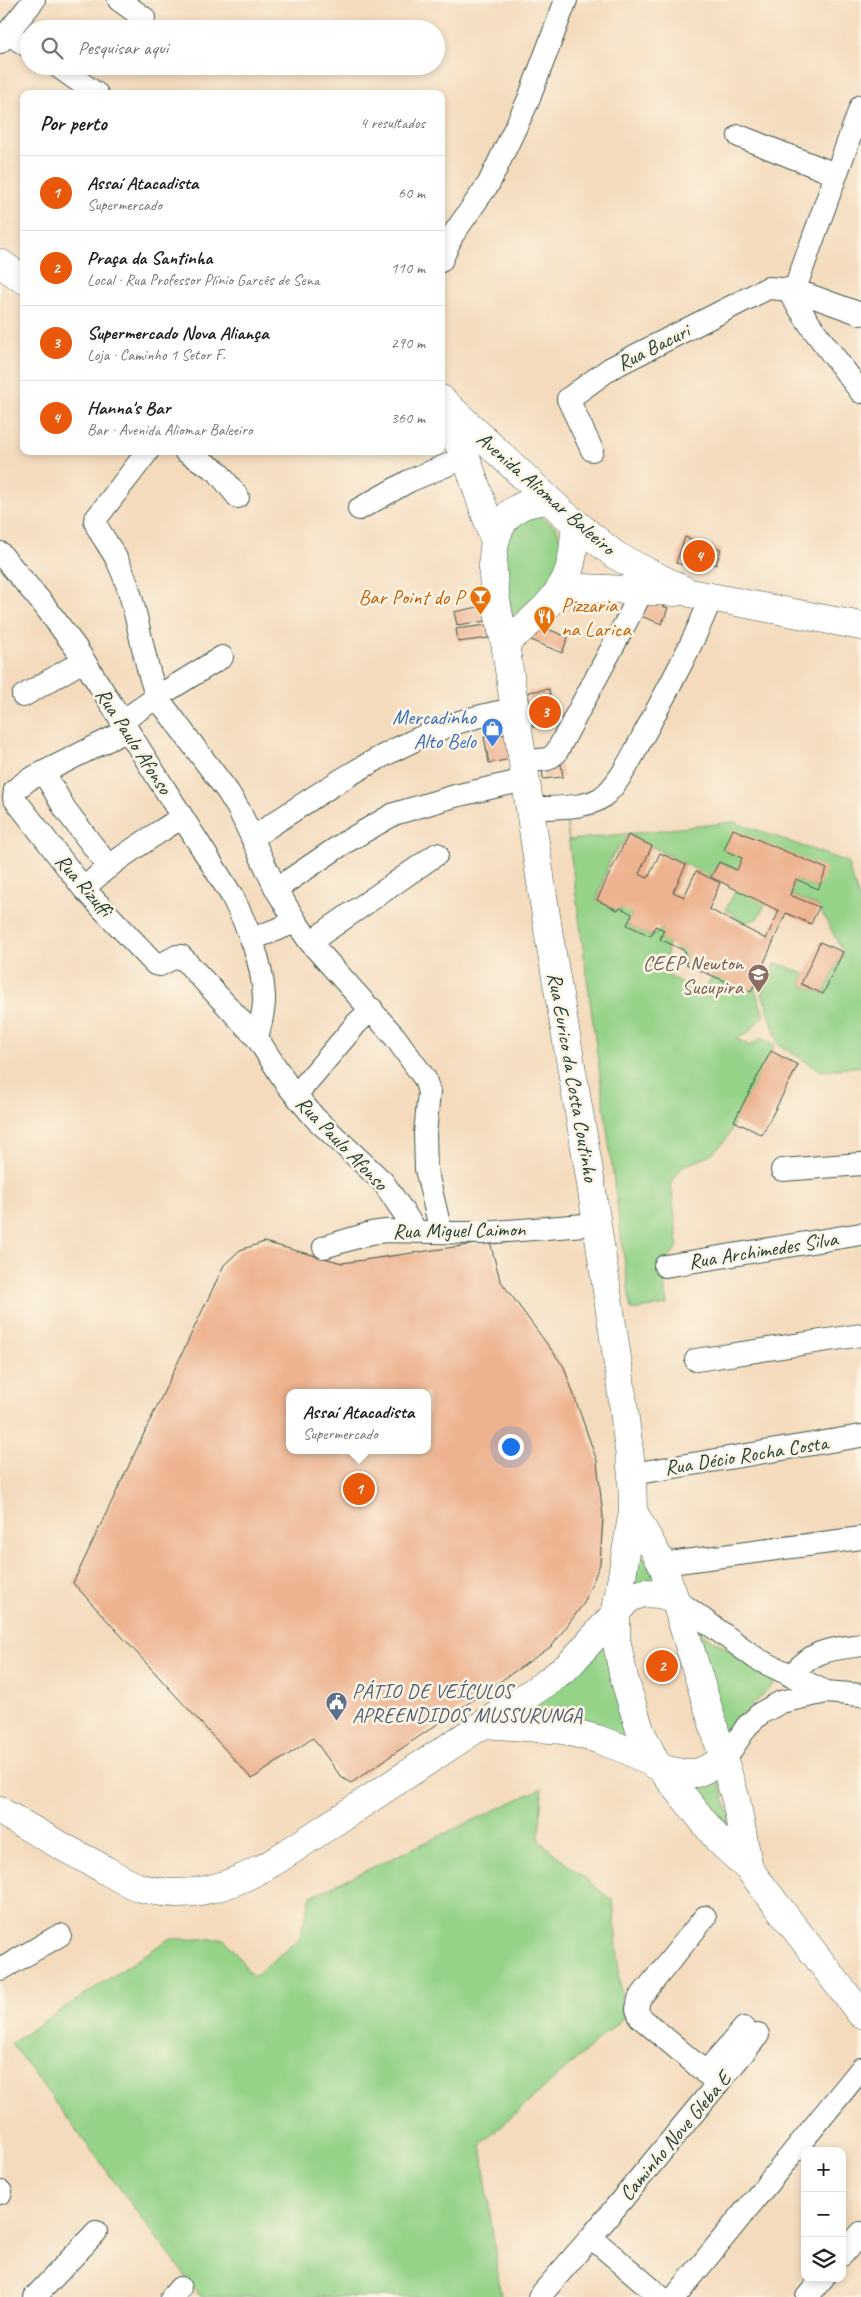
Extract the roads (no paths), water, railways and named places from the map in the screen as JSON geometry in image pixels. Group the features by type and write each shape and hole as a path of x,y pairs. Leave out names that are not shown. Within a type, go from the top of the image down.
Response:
{"main road":[{"path":"0,263 20,277"},
{"name":"Avenida Aliomar Baleeiro","path":"445,403 547,500 615,555 701,595 861,626"},
{"path":"445,420 466,456 495,542"},
{"name":"Rua Eurico da Costa Coutinho","path":"547,500 523,505 513,511 503,523 495,542 492,574 498,614 505,643 597,1224 632,1474 633,1511 616,1611 616,1639 624,1678 640,1730 655,1761 706,1825 749,1869 861,2014"},
{"path":"505,643 556,595 569,570 576,524"},
{"path":"556,595 583,588 643,590 701,595"},
{"name":"Rua Eurico da Costa Coutinho","path":"633,1511 662,1564 675,1599 736,1800 749,1869"},
{"path":"0,1811 139,1887 181,1894 203,1892 233,1884 260,1870 485,1724 569,1665 629,1598 644,1594 659,1594 675,1599"},
{"path":"485,1724 531,1726 580,1734 627,1750 663,1769 681,1773 697,1773 724,1761"}],"street":[{"path":"20,43 4,37 34,0"},
{"path":"119,0 144,18"},
{"path":"445,252 452,236 490,182 528,101 566,0"},
{"path":"70,75 91,90"},
{"path":"861,106 835,174 795,290 792,293 792,297 800,311 861,392"},
{"path":"739,136 835,174"},
{"name":"Rua Bacuri","path":"592,450 568,399 611,368 768,288 795,290"},
{"path":"795,290 861,314"},
{"path":"145,455 96,517 95,524 106,540 123,575 150,680 157,697 228,792 276,889 296,922 310,942 372,1009 401,1044 425,1079 429,1092 424,1134 426,1169 442,1232"},
{"path":"191,455 216,471 238,497"},
{"path":"359,509 409,481 466,456"},
{"name":"Rua Paulo Afonso","path":"0,554 55,618 76,648 82,661 232,896 252,939 264,997 257,1038 296,1096 315,1118 383,1182 417,1232"},
{"path":"276,889 344,843 394,814 455,796 524,771 556,753 643,590"},
{"path":"530,809 591,803 602,797 612,787 630,760 688,652 701,595"},
{"name":"Rua Rizuffi","path":"222,657 157,697 124,726 44,773 28,780 13,794 14,798 84,890 155,964 160,965 177,956 181,956 257,1038"},
{"path":"23,696 82,661"},
{"path":"252,838 335,782 394,749 449,725 515,709"},
{"path":"44,773 65,810 109,867"},
{"path":"84,890 109,867 182,817"},
{"path":"310,942 437,854"},
{"path":"252,939 296,922"},
{"path":"296,1096 357,1023 372,1009"},
{"path":"782,1170 861,1164"},
{"name":"Rua Miguel Caimon","path":"324,1247 371,1233 482,1233 597,1224"},
{"name":"Rua Archimedes Silva","path":"665,1266 861,1234"},
{"path":"696,1360 861,1336"},
{"name":"Rua Décio Rocha Costa","path":"632,1474 861,1436"},
{"path":"662,1564 861,1538"},
{"path":"675,1599 757,1659 826,1692"},
{"path":"791,1676 804,1661 814,1655 861,1645"},
{"path":"724,1761 747,1726 761,1713 780,1702 826,1692 861,1695"},
{"path":"705,1918 639,1998 637,2009 640,2017 711,2078"},
{"path":"0,1970 60,1935"},
{"name":"Caminho Nove Gleba E","path":"539,2297 591,2237 711,2078 751,2032"},
{"path":"675,2297 861,2069"},
{"path":"35,2297 96,2232"},
{"path":"846,2250 861,2233"},
{"path":"591,2237 661,2297"},
{"path":"807,2297 820,2282"}],"place":[{"name":"Hanna's Bar","path":"699,556"},
{"name":"Bar Point do P","path":"480,616"},
{"name":"Pizzaria na Larica","path":"545,636"},
{"name":"Supermercado Nova Aliança","path":"545,712"},
{"name":"Mercadinho Alto Belo","path":"492,748"},
{"name":"CEEP Newton Sucupira","path":"759,994"},
{"name":"Assaí Atacadista","path":"359,1489"},
{"name":"Praça da Santinha","path":"662,1666"},
{"name":"PÁTIO DE VEÍCULOS APREENDIDOS MUSSURUNGA","path":"336,1722"}]}
